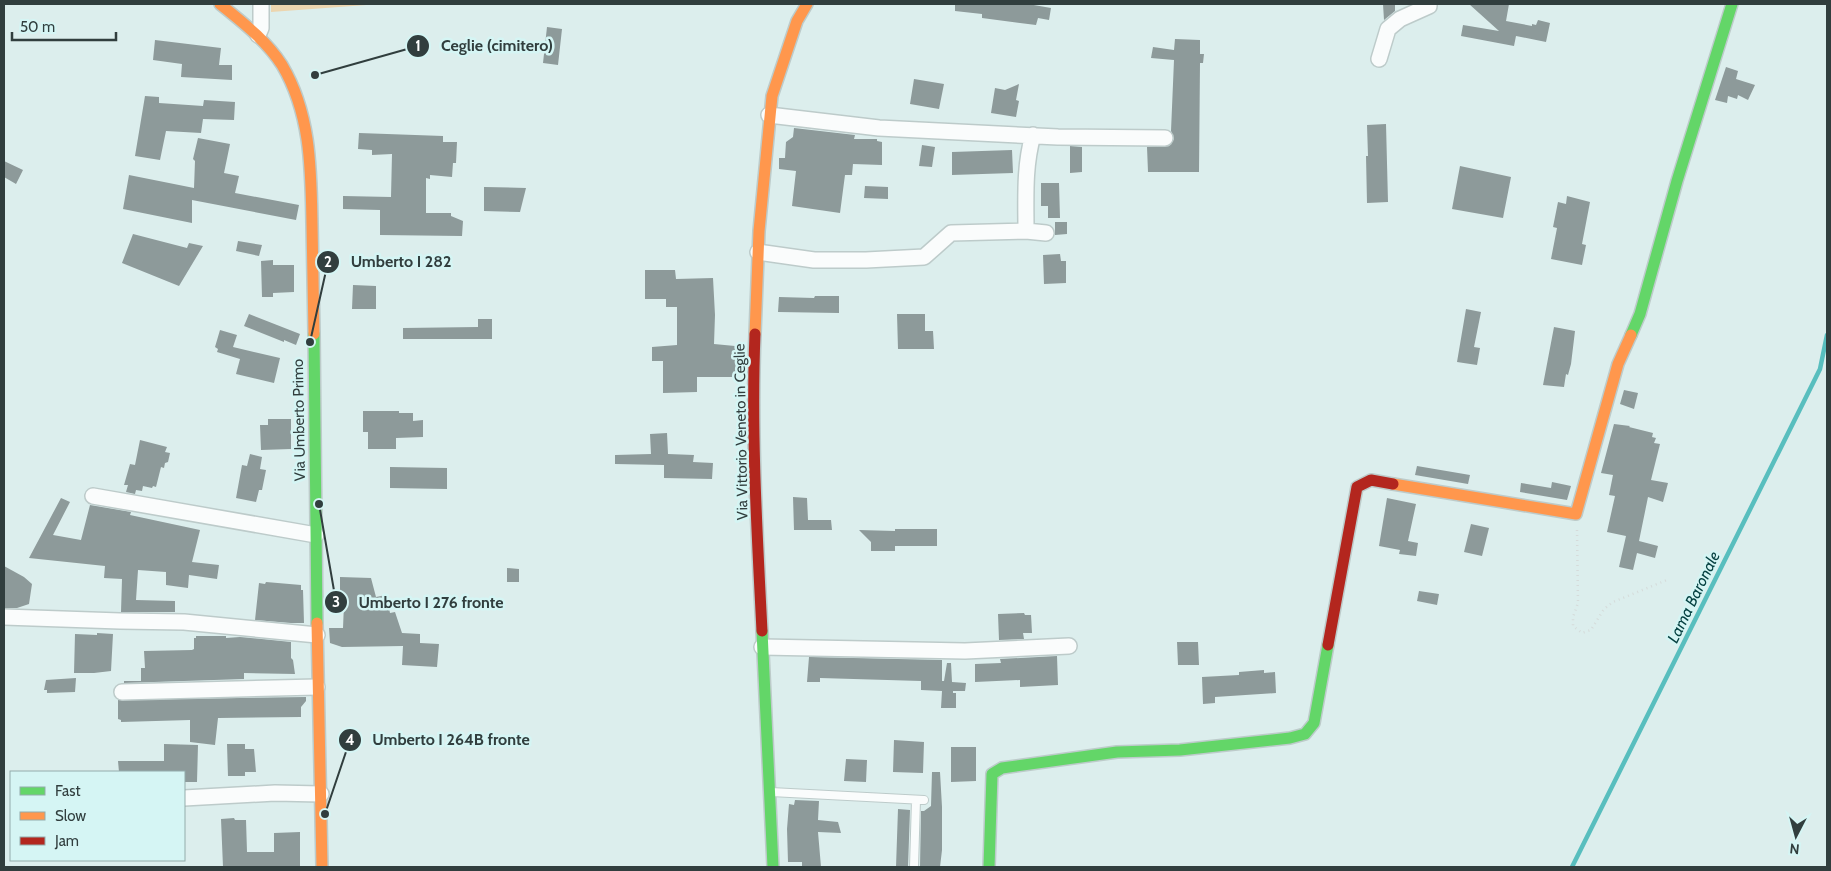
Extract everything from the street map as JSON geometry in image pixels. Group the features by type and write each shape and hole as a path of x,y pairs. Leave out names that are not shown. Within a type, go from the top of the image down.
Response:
{"main road":[{"name":"Via Umberto Primo","path":"220,4 258,36 281,64 296,93 305,124 308,145 311,174 313,256 317,687 322,867"},
{"path":"989,867 992,774 1002,768 1117,752 1180,750 1290,738 1305,734 1314,723 1357,486 1371,480 1576,514 1618,364 1640,314 1677,181 1732,4"},
{"name":"Via Vittorio Veneto in Ceglie","path":"773,867 762,647 753,375 758,252 769,115 772,96 782,62 802,5"}],"street":[{"path":"258,36 261,28 261,4"},
{"path":"1379,59 1388,29 1400,20 1429,6 1429,4"},
{"path":"769,115 879,128 1034,136 1164,138"},
{"path":"1026,231 1026,171 1028,154 1034,136"},
{"path":"758,252 814,260 924,257 951,233 1026,231 1046,233"},
{"path":"93,496 316,535"},
{"path":"4,617 120,622 184,622 317,635"},
{"path":"762,647 965,651 1069,646"},
{"path":"122,692 317,687"},
{"path":"185,798 275,793 321,794"}],"lane":[{"path":"769,792 920,800 914,867"}],"path":[{"path":"1576,514 1578,603 1572,617 1573,626 1582,632 1591,630 1604,609 1613,602 1666,580"}],"shaded area":[{"path":"271,4 380,4 271,12"}],"building":[{"path":"955,4 1028,4 1051,8 1049,20 1038,18 1036,25 982,18 982,14 955,11"},
{"path":"1383,4 1395,4 1395,11 1384,20"},
{"path":"1469,4 1509,4 1506,21 1532,26 1532,24 1536,25 1538,20 1550,23 1546,42 1516,36 1514,46 1461,36 1463,25 1499,31"},
{"path":"547,27 562,29 558,65 543,63"},
{"path":"1175,39 1200,40 1200,54 1204,54 1203,63 1200,63 1199,172 1148,172 1147,147 1169,146 1174,139 1171,131 1174,60 1151,58 1153,47 1174,50"},
{"path":"155,40 221,48 219,65 232,65 232,80 181,77 182,64 153,60"},
{"path":"1726,67 1738,71 1736,79 1755,85 1748,100 1738,95 1737,99 1728,96 1727,103 1715,100"},
{"path":"914,79 944,84 939,109 910,104"},
{"path":"1019,84 1016,100 1019,101 1016,117 991,113 995,88 1005,90"},
{"path":"145,96 159,97 159,103 203,106 204,100 235,102 234,120 203,119 201,133 166,131 160,160 135,156"},
{"path":"1386,124 1388,202 1367,203 1367,125"},
{"path":"794,128 855,135 854,139 877,139 877,141 882,142 882,165 853,164 852,175 845,175 840,213 792,206 796,171 779,169 779,158 785,158 786,142 793,137"},
{"path":"359,133 443,136 443,142 457,142 456,163 453,163 452,177 430,175 430,179 426,178 426,213 451,213 451,216 463,221 462,236 380,235 380,210 343,209 343,196 391,197 392,154 372,155 372,150 358,149"},
{"path":"198,138 230,144 224,173 239,176 235,193 299,205 296,220 192,200 192,223 123,209 129,175 194,188 195,161 193,159"},
{"path":"922,145 935,147 932,167 919,166"},
{"path":"1070,146 1082,147 1082,172 1070,173"},
{"path":"1012,150 1013,173 952,175 952,152"},
{"path":"4,161 23,170 16,184 4,177"},
{"path":"1460,166 1511,177 1503,218 1452,209"},
{"path":"1041,183 1059,183 1060,218 1048,218 1048,206 1041,206"},
{"path":"865,186 888,187 888,199 864,198"},
{"path":"484,187 526,188 520,212 484,211"},
{"path":"1567,196 1590,202 1582,244 1586,245 1582,265 1551,259 1557,228 1553,227 1558,202 1566,204"},
{"path":"1055,222 1067,222 1067,234 1055,235"},
{"path":"133,234 187,248 189,243 203,246 179,286 122,263"},
{"path":"238,241 262,245 259,256 236,251"},
{"path":"1060,254 1061,261 1066,261 1066,283 1044,284 1043,255"},
{"path":"273,260 273,265 294,265 294,292 273,293 273,297 262,297 261,261"},
{"path":"645,270 675,270 676,279 713,278 714,344 735,346 736,377 697,377 697,392 663,393 663,361 652,361 652,347 677,345 677,307 666,307 666,299 645,299"},
{"path":"353,285 376,286 376,309 352,309"},
{"path":"815,296 839,296 839,313 778,312 779,297 814,298"},
{"path":"1466,309 1481,312 1474,347 1480,348 1477,365 1457,362"},
{"path":"249,314 300,334 296,345 244,326"},
{"path":"897,314 925,314 925,331 933,331 934,349 898,349"},
{"path":"478,319 492,319 492,339 403,339 403,328 478,327"},
{"path":"1554,327 1575,331 1571,364 1568,375 1566,374 1564,387 1543,385"},
{"path":"220,330 237,335 233,347 280,358 274,383 236,374 240,359 217,352 218,349 215,347"},
{"path":"1624,390 1638,393 1634,409 1620,404"},
{"path":"363,411 413,413 413,421 423,420 423,437 396,438 396,449 368,449 368,432 363,432"},
{"path":"268,419 291,419 291,449 261,450 260,425 268,425"},
{"path":"1614,424 1630,426 1653,433 1652,437 1656,438 1654,443 1660,444 1651,480 1668,483 1663,502 1648,497 1639,541 1658,546 1655,558 1637,553 1633,570 1619,567 1626,536 1607,532 1615,496 1609,495 1613,475 1601,473"},
{"path":"667,433 668,454 694,455 693,462 713,463 712,479 664,478 664,465 615,464 615,455 651,454 650,434"},
{"path":"140,440 167,447 165,452 170,453 168,462 165,463 164,468 161,467 156,487 143,486 142,491 136,490 135,494 126,492 128,485 124,485 130,464 135,465"},
{"path":"250,454 262,457 260,469 266,470 262,490 259,490 256,502 236,498 242,465 247,466"},
{"path":"1417,466 1470,475 1468,484 1415,475"},
{"path":"390,467 447,468 447,489 390,488"},
{"path":"1552,482 1571,486 1567,500 1520,492 1521,483 1551,488"},
{"path":"793,497 807,498 808,520 831,520 832,530 794,530"},
{"path":"61,498 70,502 53,535 81,540 90,505 131,512 130,515 200,530 192,562 219,565 217,579 189,575 188,588 166,585 166,572 138,570 136,600 175,601 175,612 121,612 122,579 104,578 105,566 29,558"},
{"path":"1387,498 1416,504 1408,541 1418,543 1416,556 1399,554 1400,550 1379,546"},
{"path":"1471,524 1489,528 1482,556 1464,552"},
{"path":"895,529 937,529 937,546 895,546 895,551 871,551 871,542 859,530 895,531"},
{"path":"4,566 24,577 32,584 29,604 17,608 4,608"},
{"path":"507,568 519,569 519,582 507,582"},
{"path":"340,577 371,578 376,597 386,595 390,613 395,612 402,633 420,634 420,643 439,644 437,667 402,665 403,646 342,647 330,643 329,628 343,628 344,604 340,604"},
{"path":"266,582 301,585 301,590 303,590 304,623 255,620 259,583 265,584"},
{"path":"1419,591 1439,594 1437,605 1417,601"},
{"path":"1024,613 1025,615 1031,615 1032,633 1023,633 1024,639 999,640 998,614"},
{"path":"97,633 113,634 111,671 74,673 75,634 97,635"},
{"path":"196,636 226,636 226,638 240,637 291,642 291,658 295,674 244,673 244,679 124,683 124,681 141,681 141,668 145,668 144,651 192,650 194,649 194,638"},
{"path":"1177,642 1198,642 1199,665 1178,665"},
{"path":"1057,656 1058,685 1020,687 1020,680 975,682 975,664 1001,663 1000,659"},
{"path":"809,657 942,660 942,681 944,681 947,663 951,663 952,682 966,683 965,691 953,691 953,693 956,693 956,708 941,708 942,691 921,690 921,681 820,678 820,682 807,682"},
{"path":"1264,670 1264,673 1275,672 1276,693 1215,697 1215,703 1203,704 1202,677 1239,675 1239,672"},
{"path":"76,678 75,692 47,693 47,690 44,690 46,680"},
{"path":"306,697 306,701 301,707 301,717 218,718 215,745 190,742 190,720 121,722 118,719 118,700"},
{"path":"894,740 924,742 923,773 893,772"},
{"path":"164,744 198,745 197,782 185,782 185,771 119,771 118,761 164,761"},
{"path":"227,744 245,744 245,749 254,749 256,772 245,772 245,776 228,776"},
{"path":"951,747 976,747 976,781 951,782"},
{"path":"846,759 867,760 866,782 844,781"},
{"path":"932,772 940,772 942,850 940,867 920,867 921,811 931,806"},
{"path":"795,800 819,801 818,820 838,822 841,833 818,832 821,867 802,867 802,862 788,862 787,829 789,804 794,805"},
{"path":"898,809 910,810 908,867 896,867"},
{"path":"234,818 235,820 246,820 247,852 274,852 274,833 300,832 300,867 223,867 221,819"}],"waterway":[{"name":"Lama Baronale","path":"1572,867 1820,369 1827,335"}],"traffic: fast":[{"path":"1631,335 1640,314 1677,181 1732,4"},
{"path":"314,334 317,623"},
{"path":"762,631 773,867"},
{"path":"989,867 992,774 1002,768 1117,752 1180,750 1290,738 1305,734 1314,723 1328,645"}],"traffic: slow":[{"path":"220,4 269,47 282,65 299,103 308,142 310,162 314,334"},
{"path":"755,334 759,231 772,96 797,21 807,4"},
{"path":"1393,484 1576,514 1618,364 1631,335"},
{"path":"317,623 322,867"}],"traffic: jam":[{"path":"755,334 754,445 762,631"},
{"path":"1328,645 1357,487 1371,480 1393,484"}],"place":[{"name":"Ceglie (cimitero)","path":"315,75"},
{"name":"Umberto I 282","path":"310,342"},
{"name":"Umberto I 276 fronte","path":"319,504"},
{"name":"Umberto I 264B fronte","path":"325,814"}]}
